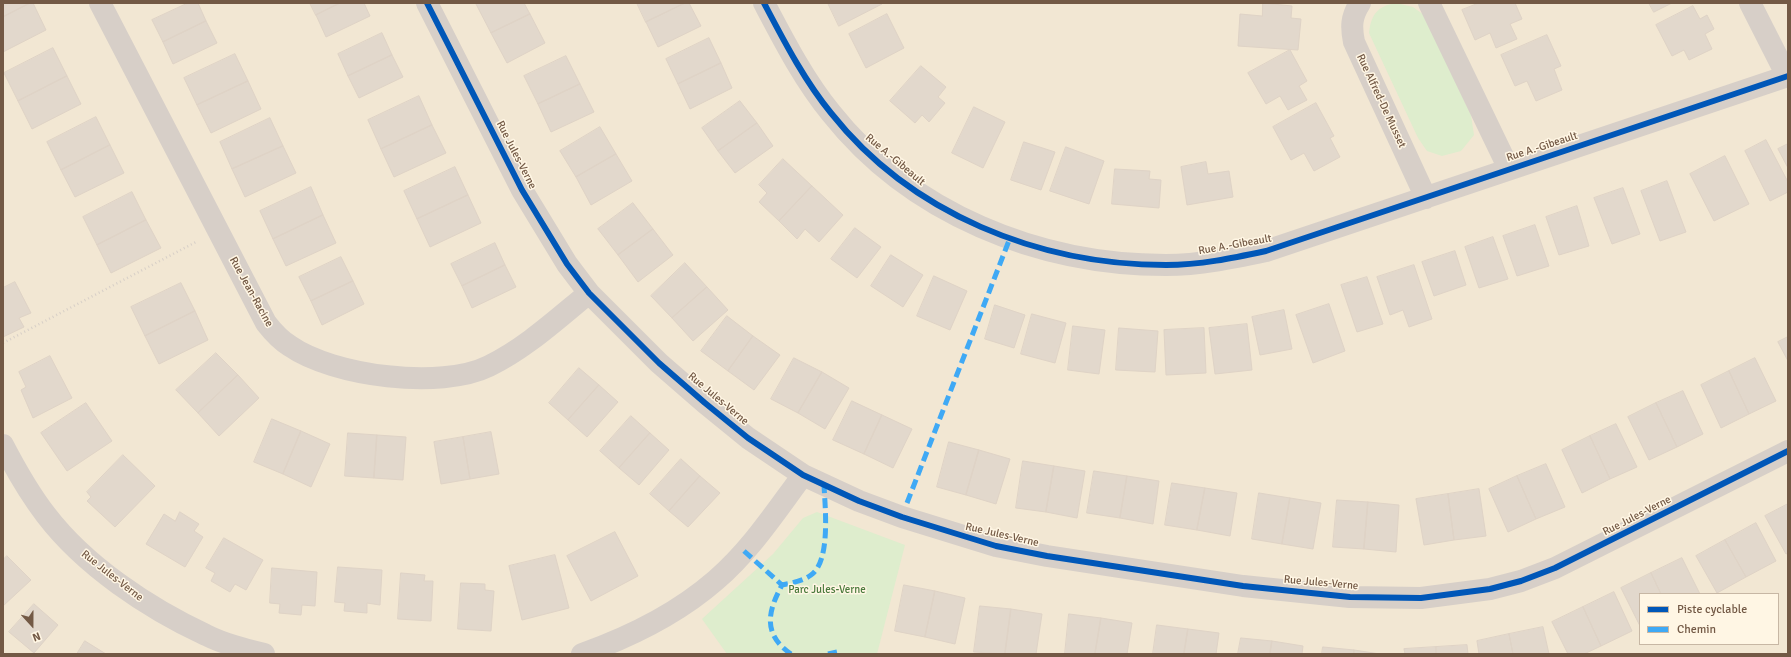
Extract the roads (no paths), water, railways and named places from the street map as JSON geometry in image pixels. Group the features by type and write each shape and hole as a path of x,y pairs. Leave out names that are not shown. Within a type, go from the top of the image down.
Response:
{"street":[{"name":"Rue Jean-Racine","path":"100,3 266,323 278,337 290,347 306,355 356,371 386,376 443,377 467,373 488,367 511,354 589,293"},
{"name":"Rue Jules-Verne","path":"427,3 522,190 567,264 589,293 659,362 705,403 748,438 803,475 859,501 902,517 1003,547 1047,556 1243,586 1350,597 1421,598 1490,590 1521,582 1555,568 1788,451"},
{"name":"Rue A.-Gibeault","path":"764,3 806,79 831,114 866,150 903,182 941,208 978,226 1025,244 1072,256 1123,262 1166,265 1205,262 1266,251 1788,76"},
{"name":"Rue Alfred-De Musset","path":"1360,3 1354,12 1351,27 1354,42 1426,198"},
{"path":"1429,3 1509,169"},
{"path":"1750,3 1788,76"},
{"name":"Rue Jules-Verne","path":"3,445 25,486 46,517 70,542 115,581 144,601 206,636 264,654"},
{"path":"582,654 637,632 692,600 717,580 767,524 803,475"}],"park label":[{"name":"Parc Jules-Verne","path":"827,590"}]}
